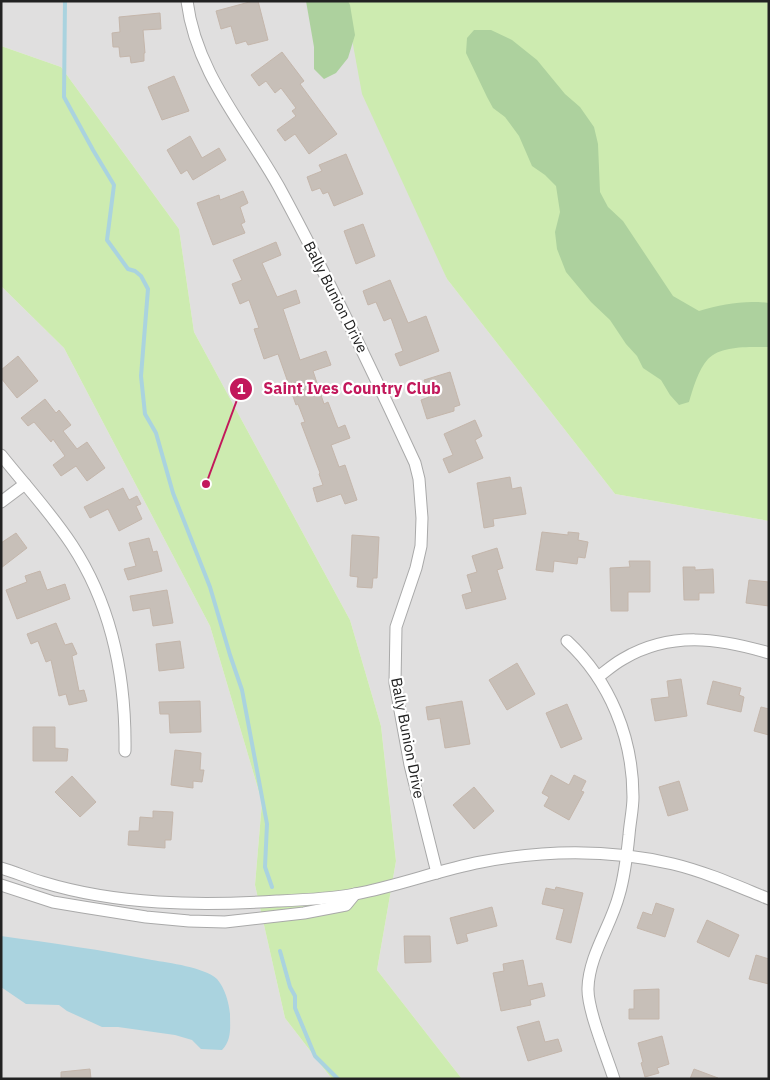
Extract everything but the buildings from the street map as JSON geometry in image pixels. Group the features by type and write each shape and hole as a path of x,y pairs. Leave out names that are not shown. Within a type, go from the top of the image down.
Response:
{"street":[{"name":"Bally Bunion Drive","path":"187,1 199,49 211,77 278,186 359,341 415,463 419,479 422,518 421,546 416,568 396,626 395,683 410,764 437,873"},
{"path":"1,455 57,523 73,546 90,576 104,608 114,640 121,674 126,726 125,752"},
{"path":"1,502 25,484"},
{"path":"598,677 623,659 638,652 652,646 683,640 715,640 769,654"},
{"path":"567,641 582,654 610,697 618,716 630,760 633,798 627,856 619,895 591,967 587,989 590,1005 614,1079"},
{"path":"1,868 44,882 102,895 177,903 226,904 355,894 481,862 529,854 578,852 627,856 673,864 719,878 769,899"},
{"path":"1,885 54,902 146,917 198,922 225,922 304,913 346,905 355,894"}],"shaded area":[{"path":"1,1 345,1 447,279 615,494 769,521 769,1079 462,1079 377,970 396,861 381,726 350,620 194,332 179,229 61,67 1,46"},
{"path":"1,286 64,348 210,626 262,802 255,885 285,1018 332,1079 1,1079"}],"green space":[{"path":"306,1 348,1 350,5 355,35 348,58 336,73 324,79 314,69 314,47"},
{"path":"345,1 769,1 769,521 615,494 447,279 362,94"},
{"path":"474,30 491,30 512,40 537,60 565,94 580,107 594,127 598,144 600,192 608,207 623,221 673,296 699,311 734,303 769,303 769,347 728,349 714,354 701,369 689,402 679,405 661,380 643,368 637,356 626,344 610,320 591,302 566,272 557,249 555,232 560,212 556,186 532,166 519,136 505,117 493,108 487,97 466,53 467,38"},
{"path":"1,46 61,67 179,229 194,332 350,620 381,726 396,861 377,970 462,1079 332,1079 285,1018 255,885 262,802 210,626 64,348 1,286"}],"water":[{"path":"1,936 96,950 177,964 204,971 217,979 228,1000 230,1033 227,1042 222,1050 201,1049 192,1040 175,1035 118,1027 102,1027 67,1011 59,1005 26,1004 1,987"}],"waterway":[{"path":"65,1 64,97 114,185 107,240 128,269 135,271 141,276 148,289 141,376 145,414 156,433 173,493 210,587 242,690 267,824 265,867 272,887"},
{"path":"280,951 290,987 295,996 295,1008 315,1056 338,1079"}],"place":[{"name":"Saint Ives Country Club","path":"206,484"}]}
